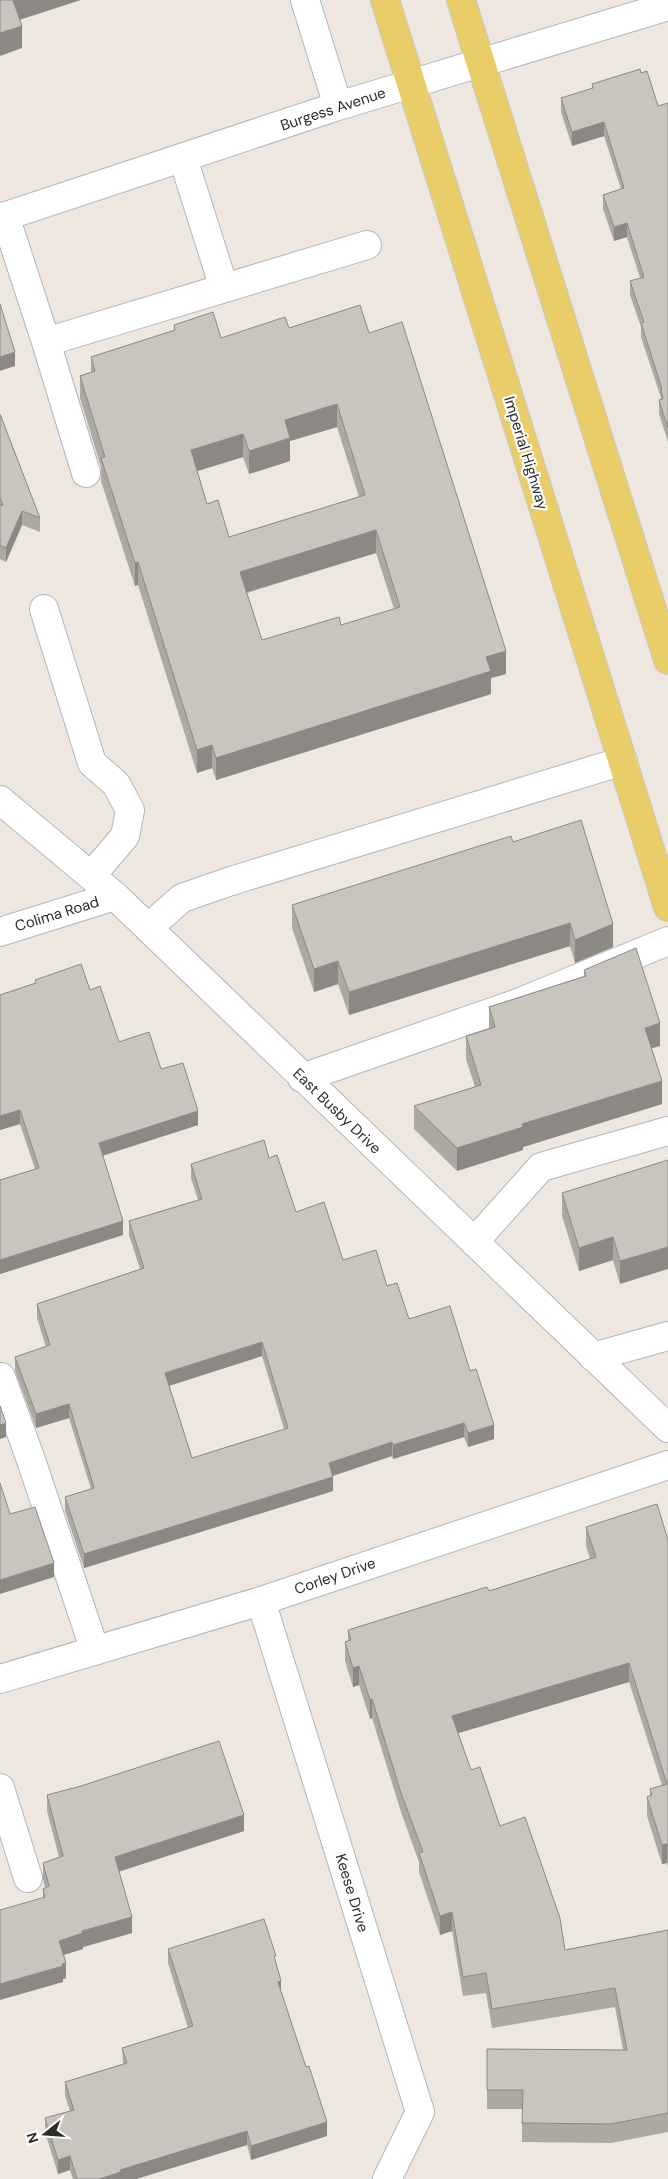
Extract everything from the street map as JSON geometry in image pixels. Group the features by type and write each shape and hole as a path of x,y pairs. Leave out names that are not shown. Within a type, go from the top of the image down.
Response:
{"main road":[{"name":"Imperial Highway","path":"385,0 668,907"},
{"path":"461,0 668,660"}],"street":[{"path":"305,0 338,106"},
{"name":"Burgess Avenue","path":"3,217 338,106 668,6"},
{"path":"182,158 224,288"},
{"path":"3,217 46,342 86,472"},
{"path":"46,342 367,245"},
{"path":"44,609 92,763 116,784 130,810 124,836 91,876"},
{"path":"148,928 182,898 240,878 623,761"},
{"name":"East Busby Drive","path":"0,800 115,896 302,1078 668,1428"},
{"name":"Colima Road","path":"0,932 115,896"},
{"path":"302,1078 518,1003 668,941"},
{"path":"474,1242 541,1168 668,1131"},
{"path":"593,1357 668,1336"},
{"path":"1,1377 31,1460 94,1651"},
{"name":"Corley Drive","path":"0,1679 261,1601 668,1465"},
{"name":"Keese Drive","path":"261,1601 420,2112 387,2179"},
{"path":"0,1788 28,1878"}],"building":[{"path":"0,0 13,0 22,26 0,33"},
{"path":"640,69 641,73 647,71 658,106 668,103 668,428 659,400 663,399 662,389 641,323 644,322 630,281 644,277 627,223 614,227 603,195 624,188 604,122 572,132 561,98 593,88 592,84"},
{"path":"0,304 15,352 0,357"},
{"path":"360,305 369,333 402,322 506,651 486,657 491,671 216,758 212,745 197,750 138,562 135,563 101,458 105,457 80,376 95,371 91,357 175,330 174,325 213,312 221,338 285,317 289,328","holes":["337,404 365,495 229,537 218,500 207,504 191,450 243,434 249,451 290,438 285,420","376,530 400,607 341,625 339,617 262,640 240,572"]},
{"path":"0,414 40,518 22,511 6,548 0,545 0,504 3,506 0,497"},
{"path":"581,820 613,924 575,940 570,923 349,992 338,961 314,969 292,905 511,836 513,842"},
{"path":"636,948 660,1023 645,1028 662,1081 522,1124 523,1127 457,1148 414,1106 481,1085 466,1036 495,1027 489,1007 586,976 584,970"},
{"path":"81,964 90,990 100,986 119,1042 149,1032 161,1069 183,1063 198,1111 99,1143 123,1221 0,1260 0,1180 39,1168 20,1110 0,1116 0,995 36,983 35,980"},
{"path":"264,1140 269,1158 277,1155 296,1212 324,1202 343,1260 376,1250 387,1286 397,1283 409,1319 450,1306 470,1371 476,1369 494,1425 468,1433 464,1423 393,1445 392,1442 329,1463 333,1477 84,1554 65,1497 94,1488 69,1404 36,1414 15,1357 50,1345 37,1304 144,1268 129,1221 202,1199 191,1164","holes":["262,1342 288,1428 192,1458 165,1373"]},
{"path":"668,1160 668,1247 620,1261 613,1237 579,1248 562,1193"},
{"path":"0,1406 6,1423 0,1425"},
{"path":"0,1483 10,1514 35,1507 54,1563 0,1580"},
{"path":"657,1504 668,1540 668,1847 667,1844 662,1845 647,1797 652,1795 650,1789 667,1784 629,1663 452,1716 471,1770 480,1767 500,1826 525,1817 560,1918 565,1950 668,1930 668,2113 611,2124 522,2123 523,2090 487,2090 487,2049 627,2050 615,1988 492,2009 486,1973 463,1977 452,1912 440,1916 419,1853 423,1852 401,1793 372,1699 370,1700 359,1666 353,1668 345,1642 351,1640 348,1630 487,1587 489,1591 596,1557 586,1527"},
{"path":"219,1741 244,1815 115,1857 132,1917 82,1931 83,1933 59,1941 66,1963 62,1964 63,1966 0,1984 0,1910 45,1897 43,1889 49,1886 43,1863 63,1856 47,1795 81,1786"},
{"path":"264,1919 276,1956 274,1956 281,1981 278,1982 306,2067 309,2066 327,2122 251,2146 247,2131 120,2170 121,2172 99,2179 77,2179 70,2156 58,2160 45,2118 74,2110 65,2082 127,2063 122,2048 193,2026 168,1949"}]}
